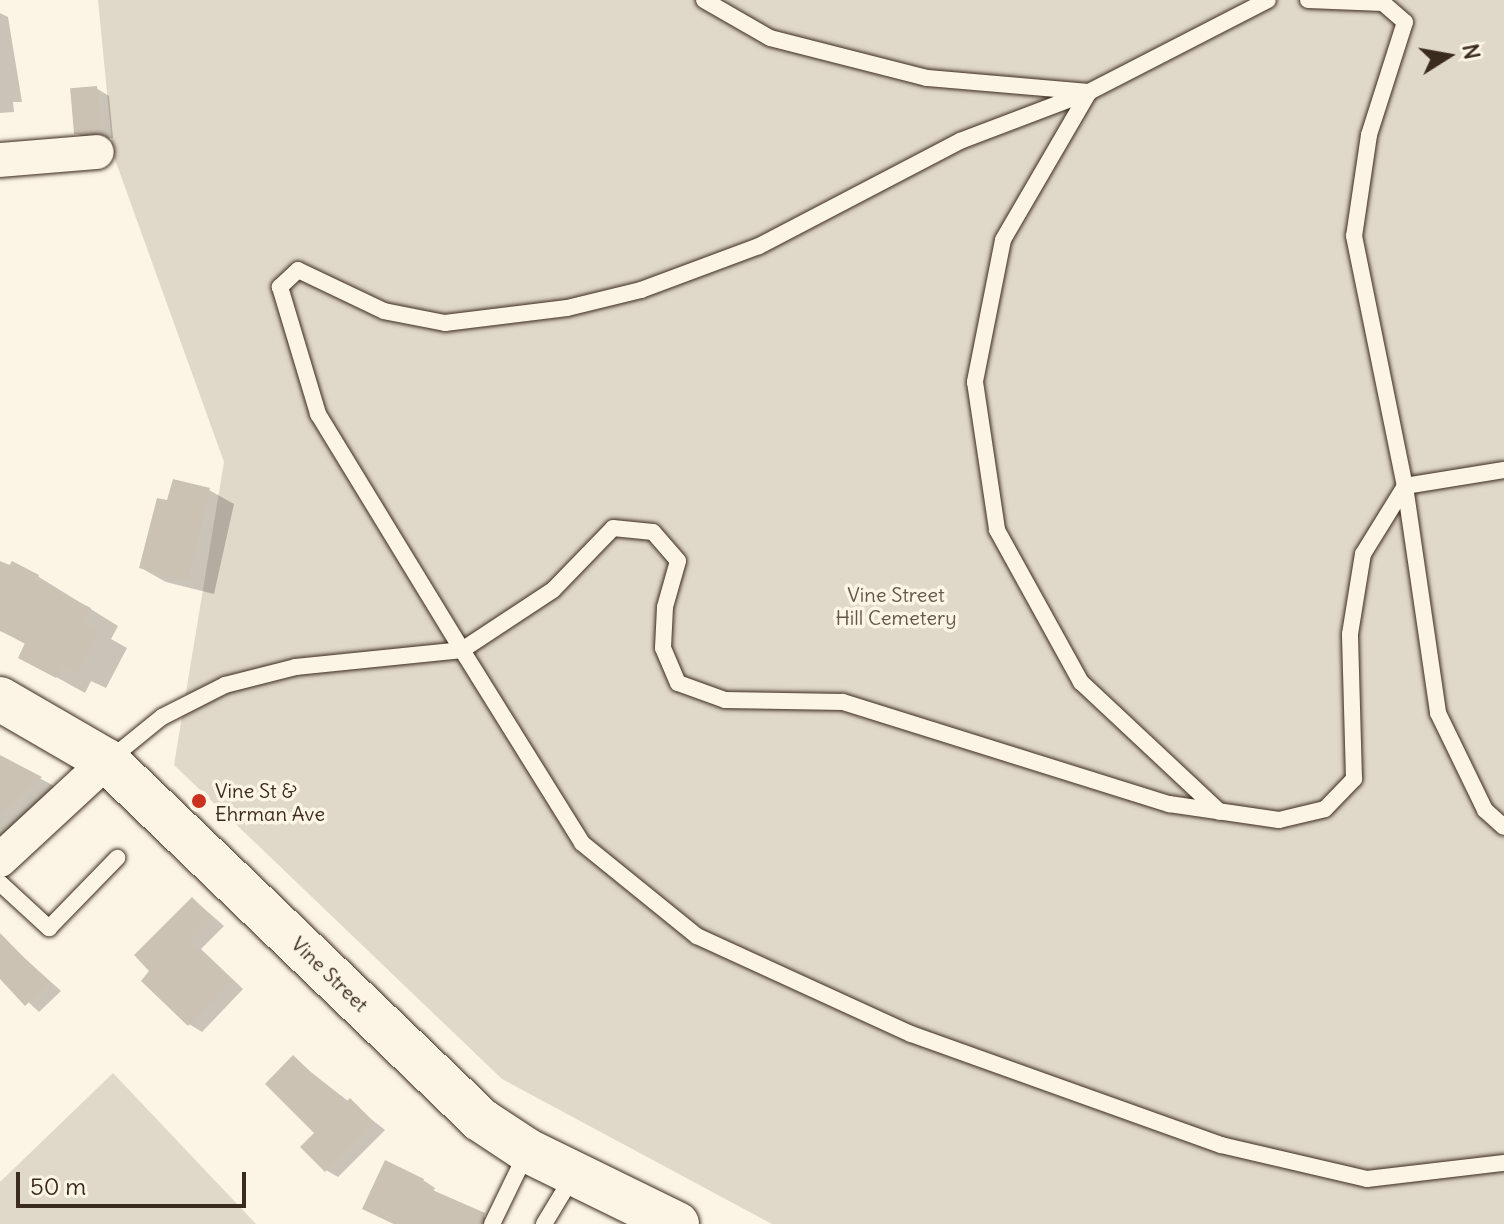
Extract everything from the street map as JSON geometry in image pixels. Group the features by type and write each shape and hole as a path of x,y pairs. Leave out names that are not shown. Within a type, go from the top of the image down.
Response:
{"main road":[{"name":"Vine Street","path":"0,699 107,761 481,1120 528,1151 573,1175 677,1224"}],"street":[{"path":"0,160 97,152"},
{"path":"0,860 107,761"}],"lane":[{"path":"704,0 770,38 927,78 1089,92"},
{"path":"1268,0 1089,92 960,141 759,246 641,290 567,308 445,323 384,311 298,270 280,287 318,414 582,843 697,936 911,1034 1221,1145 1367,1179 1504,1163"},
{"path":"1308,0 1383,3 1405,22 1369,135 1354,236 1405,486 1438,713 1485,810 1504,827"},
{"path":"1089,92 1003,240 975,382 997,530 1081,682 1220,812"},
{"path":"107,761 162,717 225,685 296,667 462,650 553,590 613,528 653,532 678,561 665,607 663,648 678,683 725,700 843,702 1169,804 1279,820 1295,817 1325,809 1354,779 1350,634 1363,554 1405,486 1504,470"},
{"path":"0,883 49,928 117,858"},
{"path":"492,1224 528,1151"},
{"path":"544,1224 573,1175"}],"green space":[{"name":"Vine Street Hill Cemetery","path":"98,0 1504,0 1504,1224 772,1224 502,1079 174,765 224,462 113,154"},
{"path":"113,1073 256,1224 0,1224 0,1182"}],"building":[{"path":"97,86 101,132 74,134 70,88"},
{"path":"173,479 210,488 188,581 139,568 157,498 167,500"},
{"path":"12,561 39,575 37,581 91,608 84,622 100,630 77,674 62,666 56,678 18,658 25,643 0,631 0,562 9,566"},
{"path":"0,755 42,777 0,814"},
{"path":"192,897 213,918 190,941 232,981 188,1026 141,981 149,971 134,955"},
{"path":"0,933 49,983 25,1006 0,979"},
{"path":"293,1055 344,1104 350,1098 374,1122 325,1172 300,1147 314,1133 265,1084"},
{"path":"385,1160 424,1179 421,1185 485,1213 481,1224 394,1224 362,1209"}],"place":[{"name":"Vine St & Ehrman Ave","path":"199,801"}]}
